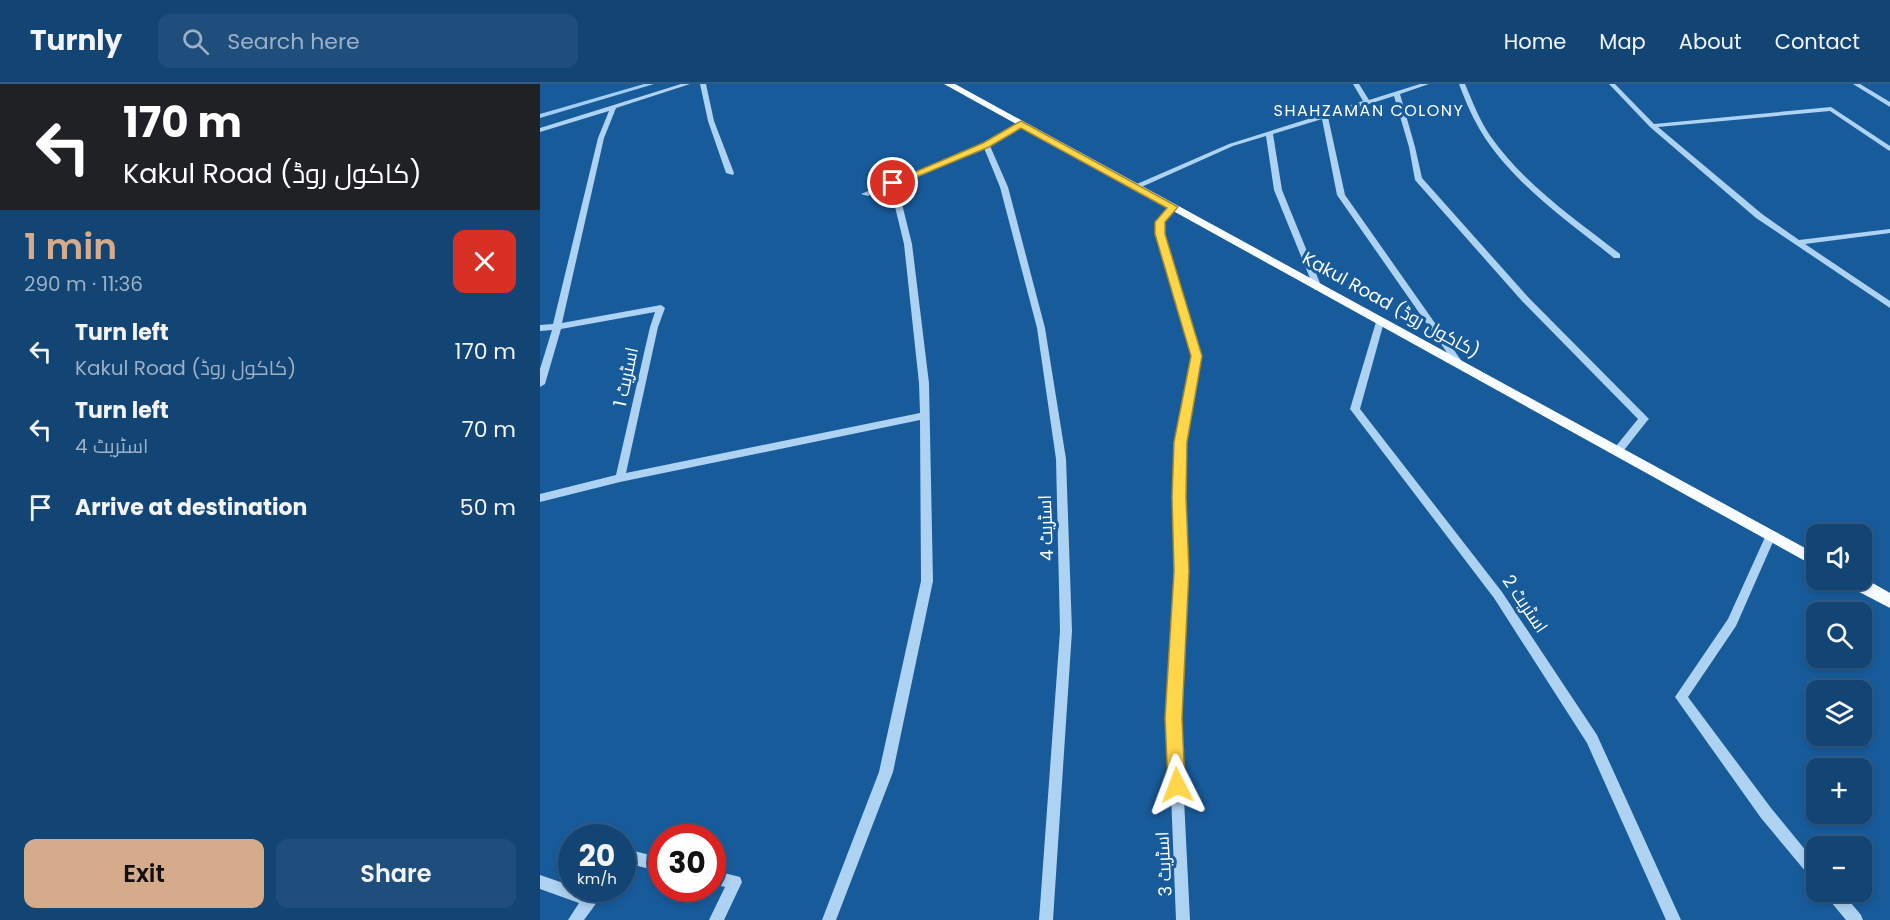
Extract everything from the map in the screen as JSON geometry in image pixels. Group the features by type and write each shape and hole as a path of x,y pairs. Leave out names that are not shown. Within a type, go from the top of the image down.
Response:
{"main road":[{"name":"Kakul Road (کاکول روڈ)","path":"948,84 1806,555"},
{"path":"1870,590 1890,601"}],"street":[{"path":"540,130 687,84"},
{"path":"703,84 711,121 730,173"},
{"path":"1356,84 1367,102"},
{"path":"1134,187 1269,132 1426,84"},
{"path":"1462,84 1470,111 1486,138 1505,161 1533,188 1617,256"},
{"path":"1612,84 1652,126 1759,216 1890,305"},
{"path":"1856,84 1890,105"},
{"path":"1396,93 1413,147 1418,178 1525,299 1644,419 1617,451"},
{"path":"540,384 557,327 601,138 613,108"},
{"path":"1652,126 1831,109 1890,149"},
{"path":"1324,114 1341,195 1460,365"},
{"path":"864,194 986,145 1021,124"},
{"path":"1269,132 1278,190 1318,288"},
{"name":"اسٹریٹ 4","path":"986,145 1004,187 1017,228 1041,328 1061,459 1066,631 1046,920"},
{"path":"829,920 886,772 927,581 924,383 908,244 893,183"},
{"name":"اسٹریٹ 3","path":"1173,207 1160,222 1160,234 1196,356 1181,442 1179,497 1182,571 1173,718 1183,920"},
{"path":"1798,242 1890,231"},
{"name":"اسٹریٹ 1","path":"540,328 661,308 654,327 620,478"},
{"name":"اسٹریٹ 2","path":"1380,322 1355,409 1498,595 1592,739 1674,920"},
{"path":"540,498 620,478 924,416"},
{"path":"1771,536 1732,622 1681,697 1766,813 1806,861"},
{"path":"726,880 735,882 726,900"},
{"path":"540,882 558,886"},
{"path":"575,920 587,902"},
{"path":"716,920 725,902"},
{"path":"1841,902 1856,920"}],"waterway":[{"path":"540,116 651,84"}],"district":[{"name":"SHAHZAMAN COLONY","path":"1369,110"}],"route":[{"path":"893,183 986,145 1021,124 1173,207 1160,222 1160,234 1196,356 1181,442 1179,497 1182,571 1176,634 1173,718 1177,785"}]}
